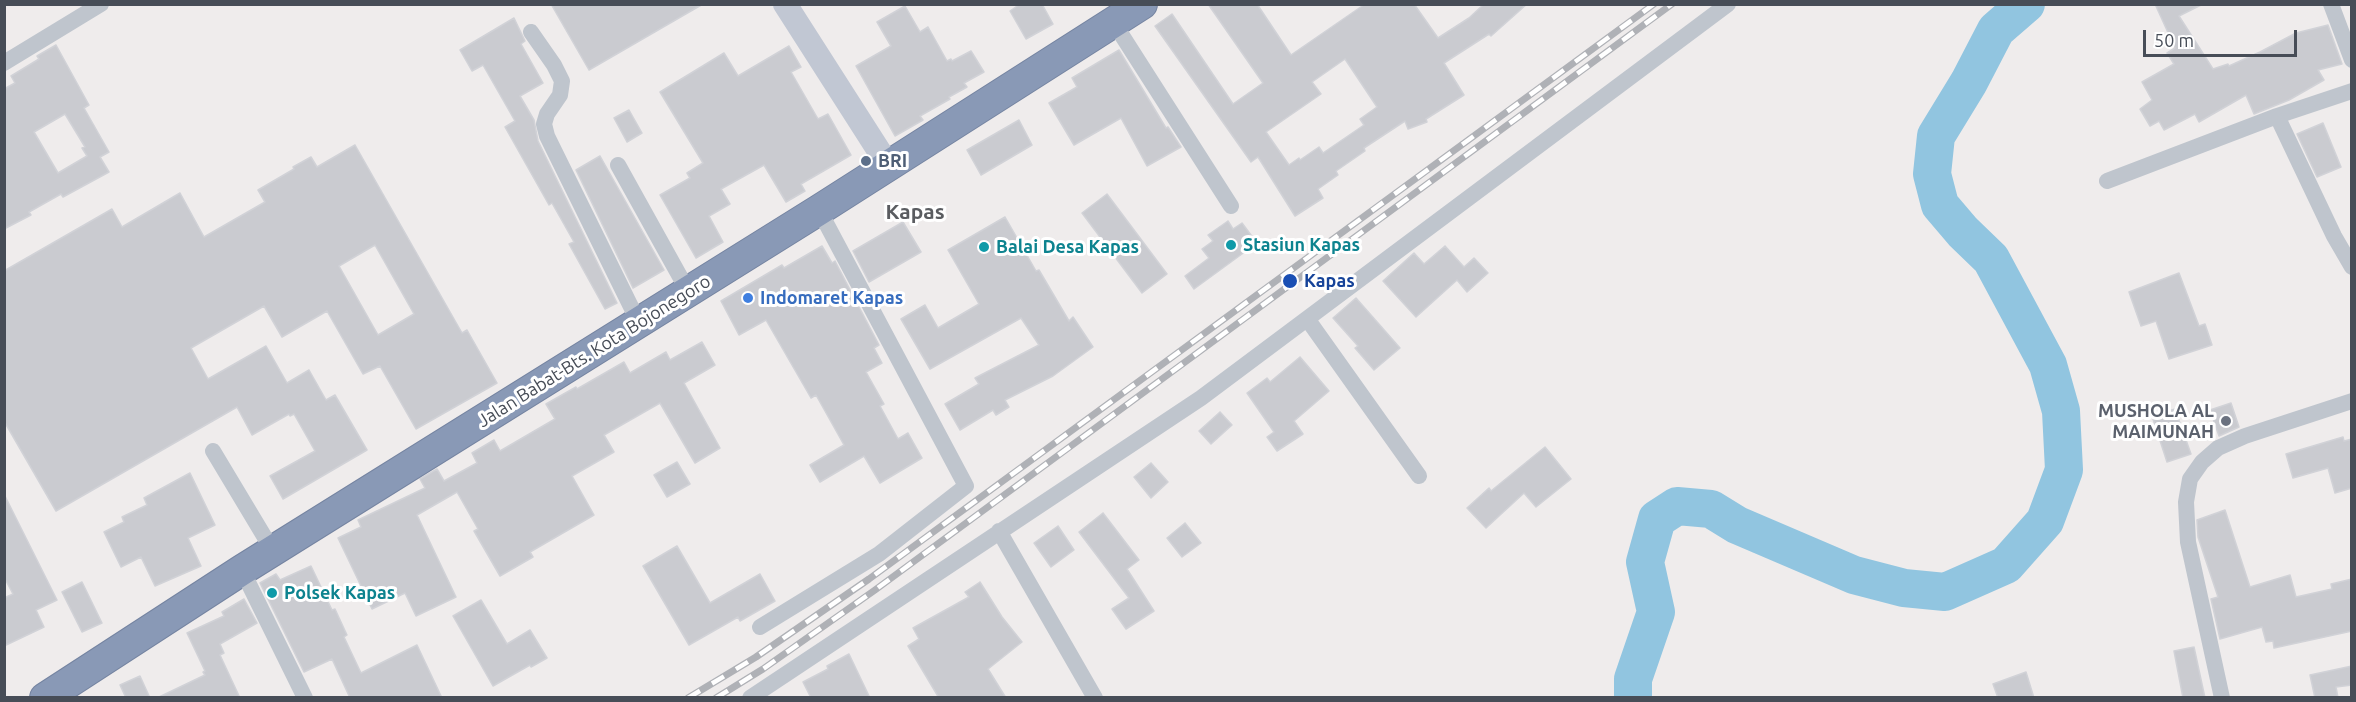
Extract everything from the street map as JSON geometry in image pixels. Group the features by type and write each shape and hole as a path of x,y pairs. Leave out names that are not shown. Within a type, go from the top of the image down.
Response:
{"highway":[{"name":"Jalan Babat-Bts. Kota Bojonegoro","path":"45,698 242,570 819,210 1142,4"}],"street":[{"path":"4,63 101,4"},
{"path":"785,4 888,165"},
{"path":"750,698 1201,398 1728,4"},
{"path":"2331,4 2352,60"},
{"path":"1114,23 1231,207"},
{"path":"531,32 562,81 560,95 544,124 547,135 639,323"},
{"path":"2107,181 2277,116 2352,91"},
{"path":"2277,116 2334,236 2352,267"},
{"path":"618,165 688,291"},
{"path":"760,627 879,554 966,486 819,210"},
{"path":"1308,320 1419,476"},
{"path":"2222,698 2188,542 2186,502 2190,479 2202,462 2218,448 2245,436 2352,401"},
{"path":"213,451 273,551"},
{"path":"999,531 1095,698"},
{"path":"242,570 305,698"}],"building":[{"path":"551,4 703,4 589,70"},
{"path":"1020,4 1042,4 1053,24 1026,39 1010,11"},
{"path":"1208,4 1257,4 1291,55 1365,4 1414,4 1438,38 1469,18 1484,4 1527,4 1491,36 1489,34 1444,63 1464,95 1426,119 1427,122 1408,129 1405,121 1364,148 1365,151 1336,171 1338,175 1318,189 1323,198 1295,216 1258,157 1251,162 1155,26 1172,14 1233,104 1263,83","holes":["1345,59 1377,107 1360,119 1364,125 1323,153 1319,147 1289,165 1266,132 1321,94 1312,82"]},
{"path":"2155,4 2203,4 2179,16 2213,69 2228,64 2229,66 2296,33 2328,25 2342,64 2318,70 2324,80 2289,100 2254,114 2246,95 2199,122 2195,114 2164,130 2159,121 2150,126 2140,109 2152,100 2142,82 2174,64 2167,53 2175,48"},
{"path":"905,6 920,32 928,27 947,61 951,59 952,61 971,51 984,72 964,83 967,87 949,97 950,99 920,116 923,120 895,136 856,66 891,46 877,22"},
{"path":"514,18 525,41 521,44 543,83 520,96 534,120 538,141 617,303 605,309 569,244 574,242 552,203 549,205 505,127 515,121 483,65 472,71 460,50"},
{"path":"56,45 89,105 84,108 109,152 100,157 109,172 63,197 61,194 29,212 31,215 4,229 4,89 15,83 11,76 39,59 37,56","holes":["65,114 85,147 82,148 87,156 58,173 34,132"]},
{"path":"789,46 801,67 791,72 818,119 828,114 851,155 801,184 805,191 786,202 764,165 721,189 730,204 709,216 723,242 696,258 660,195 690,178 687,173 703,163 660,92 724,53 738,76"},
{"path":"1119,50 1166,128 1168,127 1181,147 1147,166 1121,118 1074,145 1049,103 1077,87 1072,78"},
{"path":"629,110 642,133 627,142 614,118"},
{"path":"1019,120 1032,145 981,175 967,150"},
{"path":"2323,123 2341,167 2317,177 2297,134"},
{"path":"355,145 462,333 467,330 497,383 416,429 380,366 363,374 327,311 282,337 264,306 191,348 208,379 266,346 287,383 309,370 326,400 335,395 367,450 283,499 270,476 315,451 294,414 290,416 289,414 252,435 237,407 56,511 4,421 4,271 112,209 122,227 180,193 204,237 265,202 258,190 294,169 293,167 311,157 317,167","holes":["375,245 414,314 378,335 339,266"]},
{"path":"600,156 664,270 633,288 576,170"},
{"path":"1107,194 1167,274 1142,293 1082,213"},
{"path":"1005,217 1036,271 1039,270 1069,321 1073,317 1093,347 1053,376 1005,400 1009,407 996,415 993,410 960,430 945,404 979,384 975,378 1039,345 1021,318 930,369 901,319 925,305 938,328 979,304 948,250"},
{"name":"Stasiun Kapas","path":"1228,221 1233,229 1242,223 1257,243 1194,289 1185,276 1209,258 1202,249 1213,241 1208,235"},
{"path":"903,222 921,252 869,282 853,251"},
{"path":"822,246 832,263 835,261 879,345 874,348 882,363 866,372 884,404 880,406 898,439 908,433 922,458 880,483 864,456 820,482 810,465 844,445 816,395 811,398 766,320 739,335 721,301 782,265 784,268"},
{"path":"1445,246 1464,267 1474,258 1488,273 1467,292 1457,280 1416,317 1383,281 1414,253 1424,264"},
{"path":"2179,273 2199,326 2205,324 2212,345 2169,359 2156,321 2141,326 2129,292"},
{"path":"1356,298 1400,348 1374,370 1355,348 1358,346 1333,318"},
{"path":"702,342 715,365 684,383 720,448 695,463 660,403 604,435 614,452 572,476 594,515 530,552 533,557 500,576 474,531 478,529 457,492 417,515 456,597 416,616 405,593 372,609 338,538 361,527 358,520 425,488 420,479 437,469 444,481 477,463 472,453 494,440 500,451 555,419 546,404 624,362 630,373 666,352 670,360"},
{"path":"1300,357 1329,391 1294,421 1303,434 1277,451 1267,437 1274,432 1247,393 1267,378 1270,382"},
{"name":"MUSHOLA AL MAIMUNAH","path":"2231,403 2239,427 2219,436 2210,410"},
{"path":"2175,409 2191,454 2167,462 2152,416"},
{"path":"1220,412 1232,425 1211,444 1199,431"},
{"path":"2343,437 2344,441 2352,439 2352,488 2335,493 2328,468 2293,478 2286,454"},
{"path":"1545,447 1571,479 1536,507 1524,493 1486,528 1467,508 1489,488 1491,491"},
{"path":"677,462 690,484 667,497 654,475"},
{"path":"1151,463 1168,482 1151,498 1134,477"},
{"path":"190,473 215,525 188,538 201,566 155,586 141,557 121,567 104,532 124,522 122,517 147,505 144,498"},
{"path":"4,494 57,600 36,610 44,627 4,646 4,598 13,594 4,577"},
{"path":"2225,510 2250,587 2290,575 2296,597 2332,589 2331,584 2352,579 2352,631 2274,648 2273,641 2266,642 2262,627 2220,639 2211,599 2218,597 2198,537 2197,520"},
{"path":"1103,513 1139,560 1127,569 1154,611 1126,629 1112,609 1129,598 1079,532"},
{"path":"1185,523 1201,543 1182,557 1167,538"},
{"path":"1058,526 1074,550 1051,567 1034,543"},
{"path":"677,546 710,603 760,574 775,601 740,621 738,617 689,645 643,566"},
{"path":"311,566 332,610 335,609 347,635 344,637 361,673 417,645 442,698 350,698 332,659 304,672 260,583 276,574 280,580"},
{"path":"82,582 102,623 82,632 62,592"},
{"path":"980,582 1002,617 1022,642 988,669 1006,698 939,698 908,646 919,639 913,628 969,597 965,592"},
{"path":"244,599 257,623 220,644 224,653 220,655 240,698 157,698 205,675 187,633 224,616 222,612"},
{"path":"481,600 507,644 530,630 547,658 493,686 453,616"},
{"path":"2194,647 2205,698 2183,698 2174,651"},
{"path":"849,654 870,698 811,698 803,682 828,669 827,666"},
{"path":"2352,666 2352,685 2336,687 2338,698 2315,698 2310,675"},
{"path":"2026,672 2034,698 1998,698 1993,684"},
{"path":"140,676 150,698 126,698 120,685"}],"waterway":[{"path":"1633,698 1633,679 1656,612 1645,562 1657,519 1677,506 1711,509 1737,525 1854,575 1904,588 1945,592 2006,565 2045,521 2064,470 2061,411 2048,365 1991,259 1963,232 1940,205 1932,174 1936,136 1969,82 1996,30 2026,4"}],"railway":[{"path":"688,698 756,657 869,579 1654,4"},
{"path":"716,698 763,669 875,590 1672,4"}],"place":[{"name":"BRI","path":"866,161"},
{"name":"Stasiun Kapas","path":"1231,245"},
{"name":"Balai Desa Kapas","path":"984,247"},
{"name":"Kapas","path":"1290,281"},
{"name":"Indomaret Kapas","path":"748,298"},
{"name":"MUSHOLA AL MAIMUNAH","path":"2226,421"},
{"name":"Polsek Kapas","path":"272,593"}],"district":[{"name":"Kapas","path":"915,212"}]}
